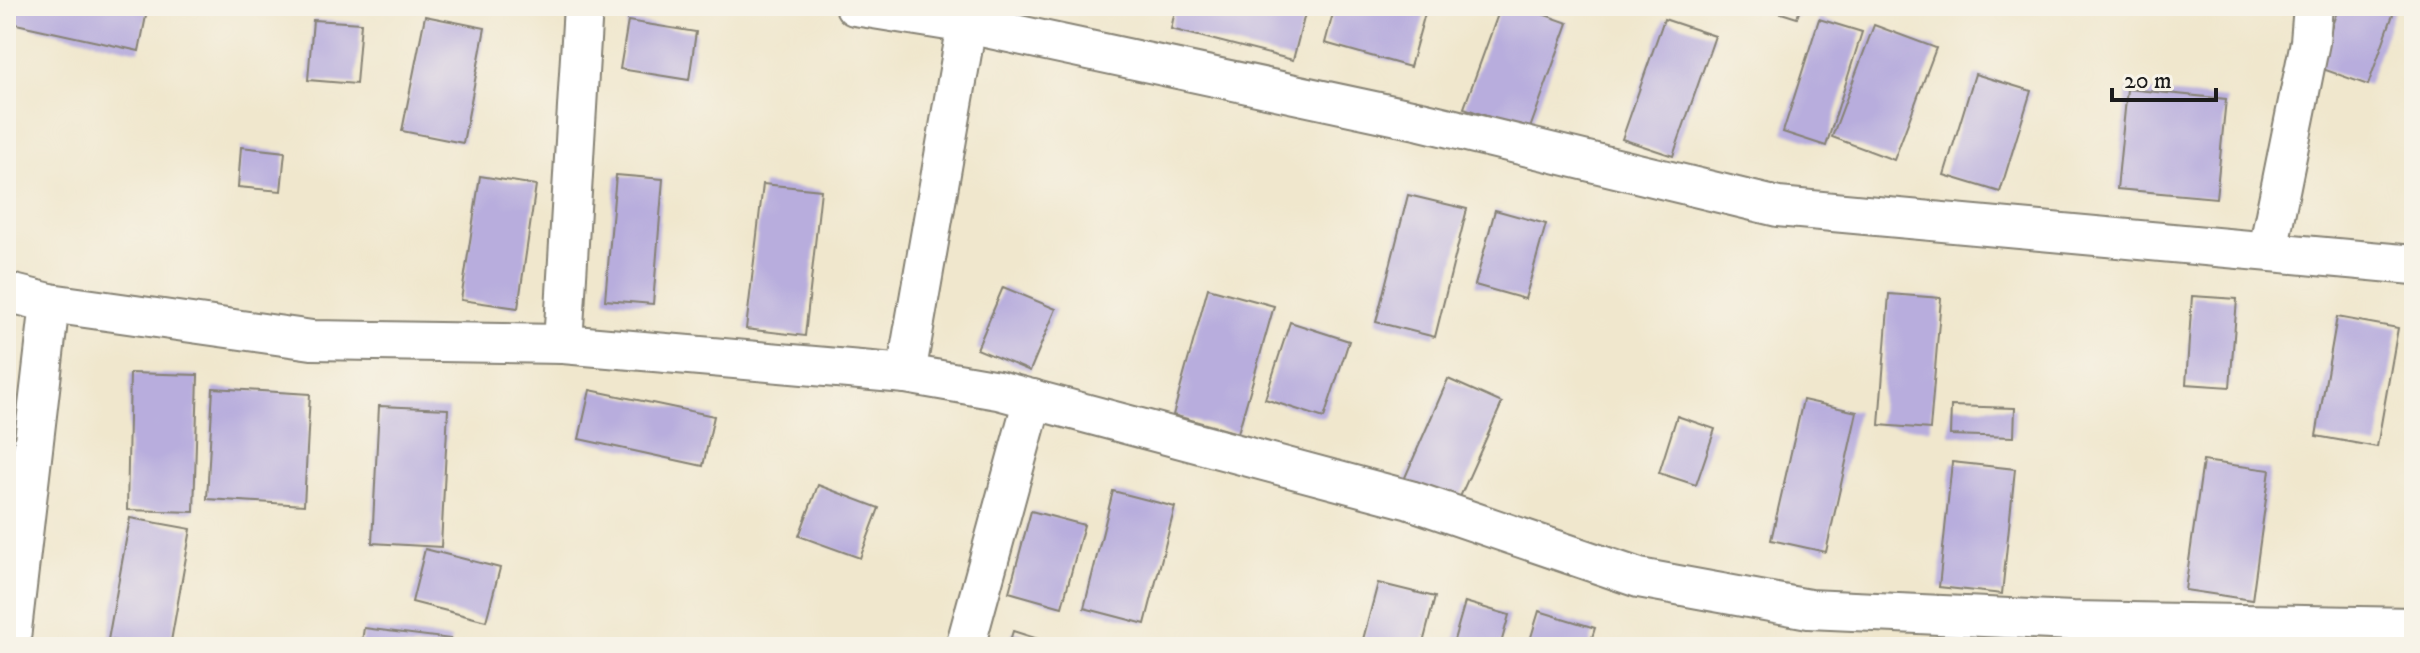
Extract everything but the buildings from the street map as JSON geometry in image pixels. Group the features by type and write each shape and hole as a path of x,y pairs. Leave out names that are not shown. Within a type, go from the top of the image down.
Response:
{"street":[{"path":"563,344 583,6"},
{"path":"855,6 967,24 1421,121 1778,207 2076,237 2268,250 2414,265"},
{"path":"2268,250 2310,42 2313,6"},
{"path":"906,374 967,24"},
{"path":"6,292 50,303 312,340 563,344 906,374 1033,399 1410,500 1639,578 1809,609 2073,621 2414,627"},
{"path":"10,647 50,303"},
{"path":"965,647 1033,399"}]}
